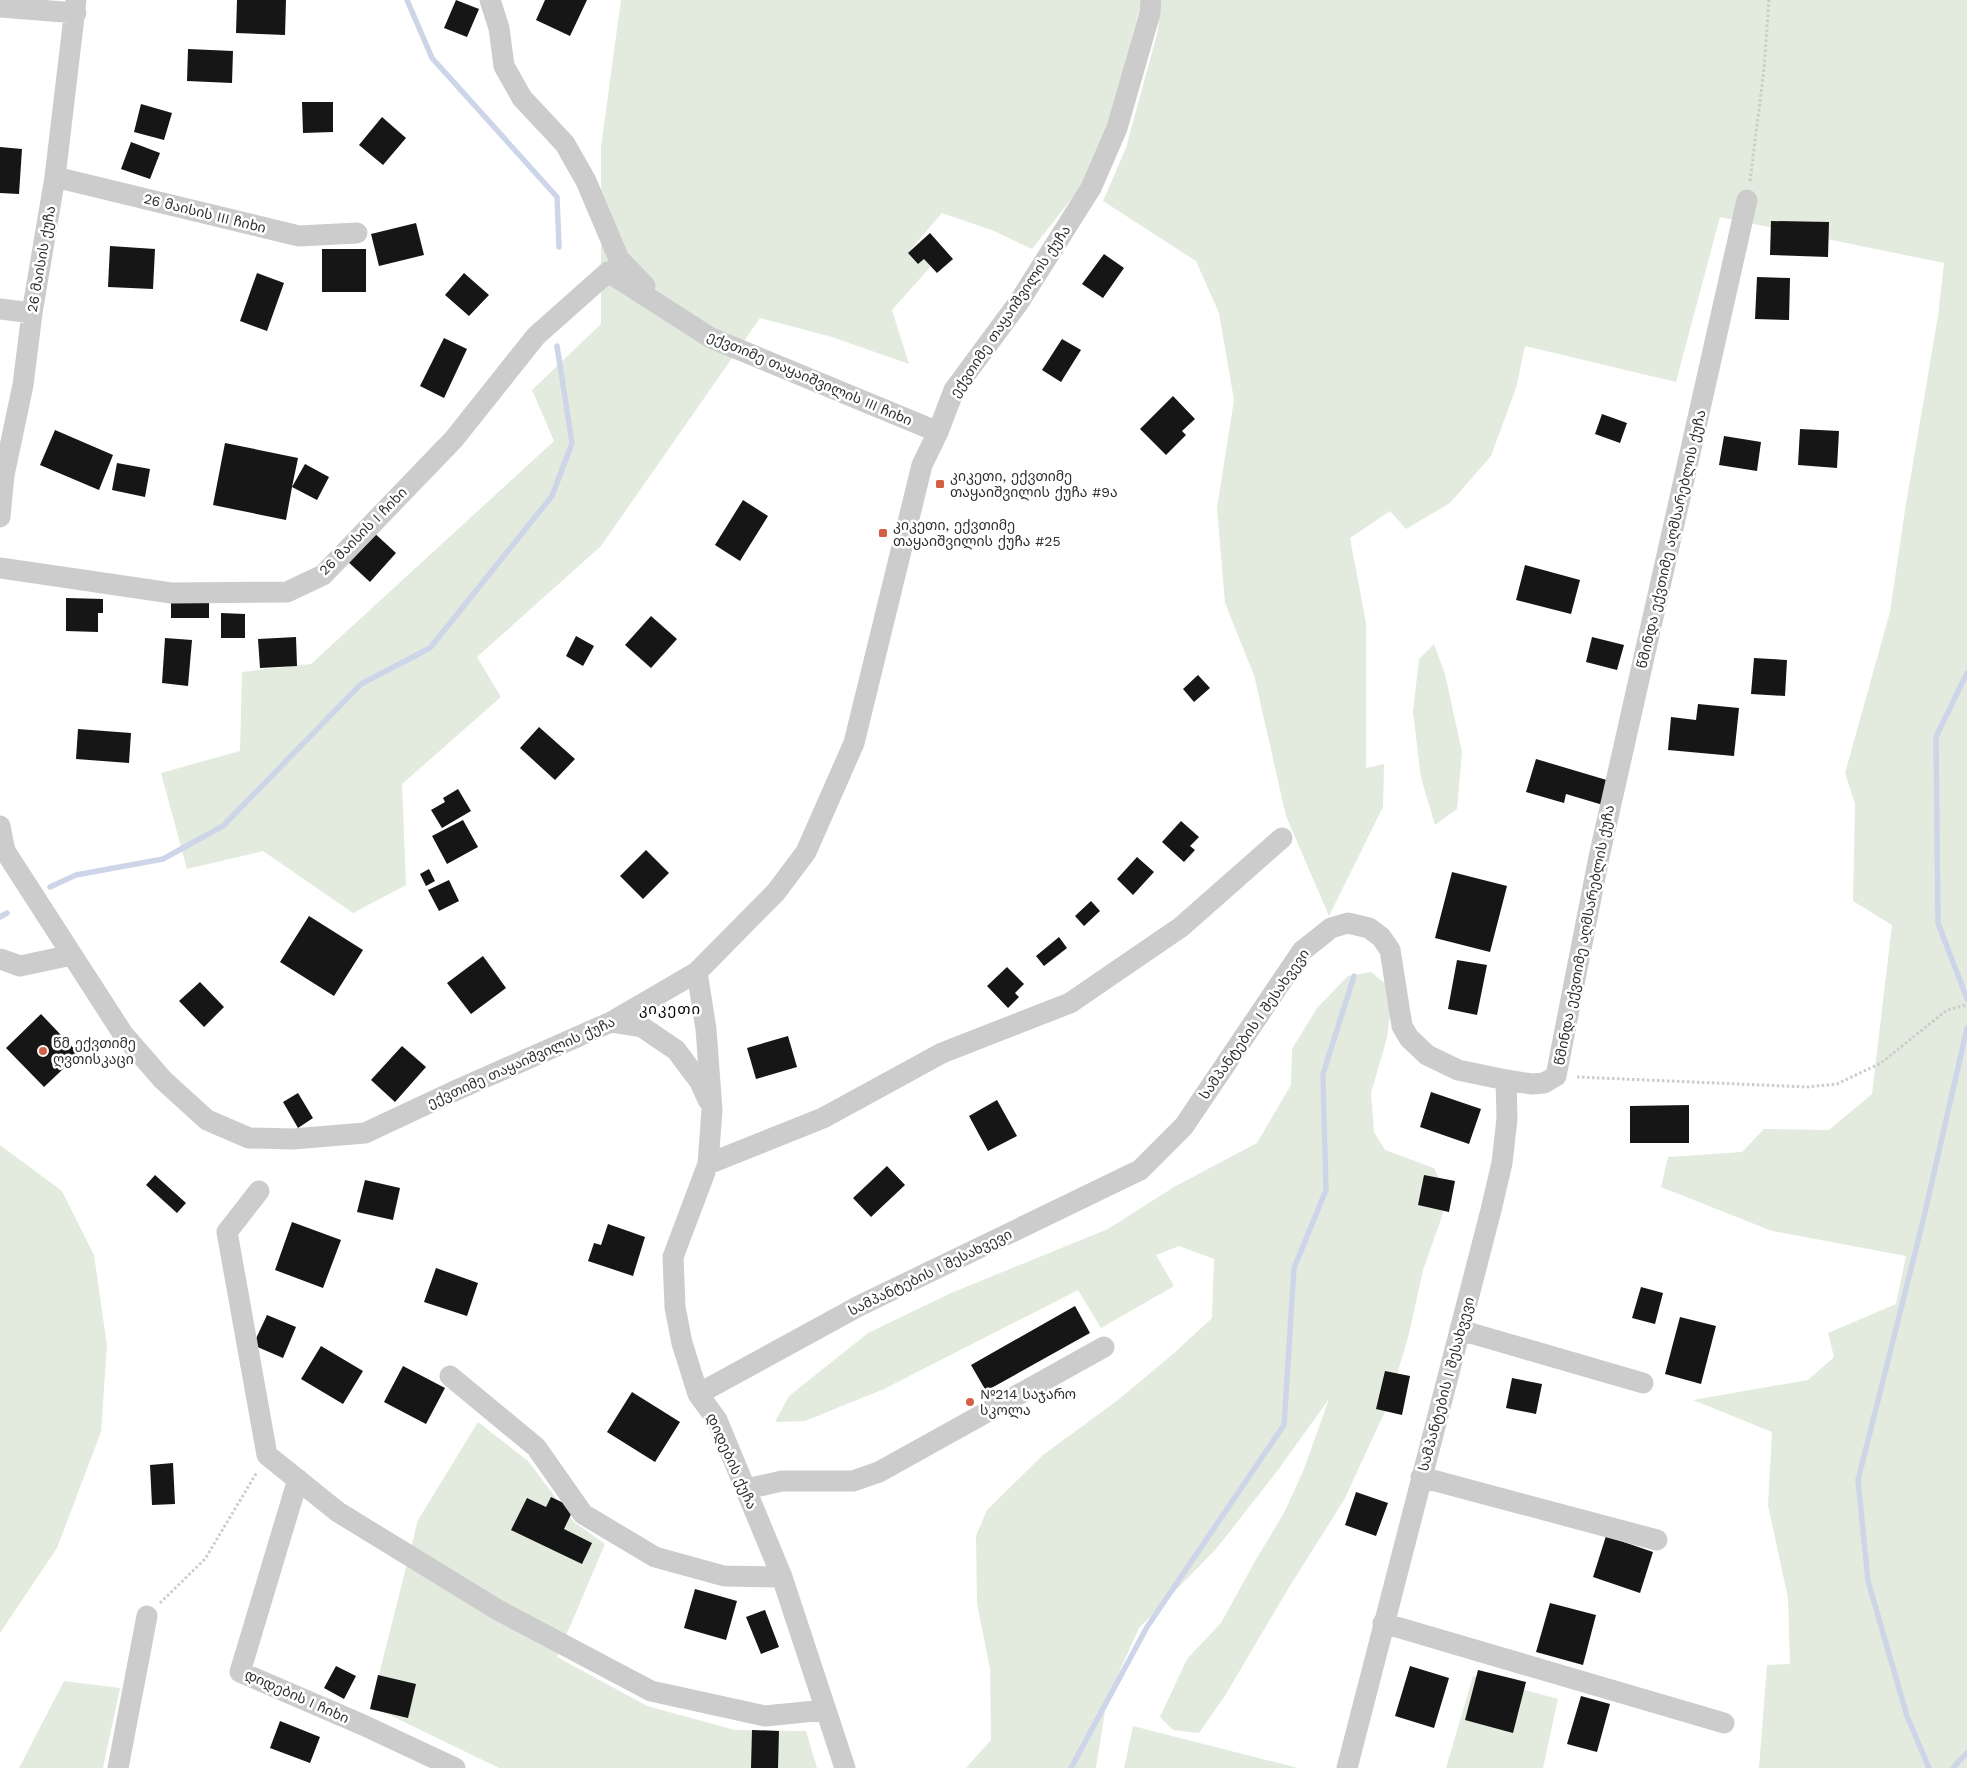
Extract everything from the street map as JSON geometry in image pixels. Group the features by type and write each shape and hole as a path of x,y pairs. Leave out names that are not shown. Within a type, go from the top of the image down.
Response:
{"street":[{"path":"490,0 499,28 504,66 522,98 565,144 586,181 619,259 669,312"},
{"name":"ექვთიმე თაყაიშვილის ქუჩა","path":"2,850 72,955 89,999 123,1034 162,1080 207,1120 249,1138 293,1139 365,1133 611,1022 697,972 776,892 806,852 854,743 922,465 938,432 954,390 1019,302 1091,188 1117,128 1150,12 1151,0"},
{"path":"0,7 76,7"},
{"name":"26 მაისის ქუჩა","path":"0,517 4,475 22,385 55,177 76,7"},
{"name":"26 მაისის III ჩიხი","path":"55,177 300,236 357,233"},
{"name":"წმინდა ექვთიმე აღმსარებლის ქუჩა","path":"1556,1076 1599,856 1747,200"},
{"name":"ექვთიმე თაყაიშვილის III ჩიხი","path":"608,272 711,338 938,432"},
{"name":"26 მაისის I ჩიხი","path":"0,568 171,593 287,592 322,575 454,439 536,336 608,272"},
{"path":"0,309 32,314"},
{"path":"0,826 2,850"},
{"path":"708,1164 823,1118 942,1053 1070,1003 1181,927 1282,838"},
{"name":"სამპანტების I შესახვევი","path":"698,1394 860,1306 1140,1170 1184,1126 1302,951 1331,928 1348,923 1369,928 1381,937 1390,950 1402,1026 1409,1038 1427,1055 1458,1070 1506,1080 1507,1119 1502,1163 1346,1768"},
{"path":"0,959 20,966 72,955"},
{"name":"დიდების ქუჩა","path":"697,972 706,1029 712,1110 708,1164 673,1257 675,1306 682,1343 698,1394 717,1420 782,1577 845,1768"},
{"path":"611,1022 642,1028 676,1050 700,1082 712,1110"},
{"path":"1506,1080 1532,1084 1544,1083 1556,1076"},
{"path":"260,1191 227,1232 267,1455 338,1512 498,1610 651,1691 765,1716 825,1710"},
{"path":"1460,1330 1643,1383"},
{"path":"746,1489 782,1481 853,1481 879,1472 1104,1347"},
{"path":"450,1376 536,1447 583,1514 655,1557 724,1576 782,1577"},
{"path":"1421,1477 1658,1540"},
{"name":"დიდების I ჩიხი","path":"298,1479 240,1672 363,1725 455,1768"},
{"path":"118,1768 147,1616"},
{"path":"1383,1623 1724,1723"}],"path":[{"path":"1747,200 1764,70 1769,0"},
{"path":"1556,1076 1808,1087 1838,1084 1881,1063 1947,1010 1967,1005"},
{"path":"147,1616 205,1558 267,1455"}],"shaded area":[{"path":"621,0 1142,0 1100,154 1080,188 1032,249 994,231 942,213 911,249 932,265 892,310 909,364 832,337 760,318 601,546 477,657 501,697 402,784 406,885 353,913 263,851 187,869 161,773 240,751 242,672 311,664 554,441 532,390 601,324 601,147"},
{"path":"1162,0 1967,0 1967,1768 1759,1768 1767,1665 1790,1664 1788,1598 1768,1505 1772,1432 1693,1400 1808,1380 1834,1357 1828,1333 1896,1304 1906,1256 1772,1231 1661,1187 1668,1157 1742,1152 1764,1129 1829,1130 1872,1094 1892,925 1853,901 1855,804 1845,773 1890,612 1905,510 1938,316 1944,263 1720,217 1676,382 1525,346 1516,388 1491,456 1450,503 1406,529 1390,511 1350,538 1366,623 1366,768 1384,764 1383,807 1329,916 1286,816 1254,675 1225,603 1217,508 1234,400 1219,313 1196,261 1103,201 1126,148 1157,34"},
{"path":"1434,644 1445,674 1462,752 1457,809 1435,825 1421,778 1413,712 1419,659"},
{"path":"1371,972 1393,990 1387,1038 1371,1093 1374,1132 1385,1150 1434,1168 1448,1199 1423,1270 1409,1334 1388,1405 1344,1500 1288,1589 1226,1694 1199,1733 1173,1730 1160,1717 1187,1659 1221,1623 1284,1513 1304,1469 1329,1399 1278,1470 1216,1549 1139,1628 1107,1699 1096,1768 966,1768 991,1740 990,1669 977,1603 976,1536 987,1510 1043,1455 1118,1400 1212,1318 1214,1259 1179,1246 1156,1255 1174,1286 1101,1328 1078,1290 884,1389 805,1421 775,1422 789,1396 868,1333 951,1293 1108,1229 1174,1187 1257,1143 1291,1085 1292,1049 1317,1008 1348,976"},
{"path":"0,1145 62,1191 94,1255 107,1346 101,1432 57,1548 0,1633"},
{"path":"478,1422 528,1461 574,1522 605,1544 557,1657 647,1706 735,1730 806,1731 817,1768 499,1768 371,1706 418,1520"},
{"path":"1473,1676 1558,1699 1543,1768 1446,1768"},
{"path":"64,1681 120,1688 103,1768 19,1768"},
{"path":"1133,1726 1298,1768 1124,1768"}],"building":[{"path":"237,0 286,0 285,35 236,33"},
{"path":"456,0 479,9 467,37 444,28"},
{"path":"545,0 587,0 570,36 536,20"},
{"path":"188,49 233,51 232,83 187,81"},
{"path":"302,102 333,102 333,132 303,133"},
{"path":"141,104 172,113 164,140 134,132"},
{"path":"382,117 406,138 383,165 359,145"},
{"path":"131,142 160,153 150,179 121,169"},
{"path":"0,147 22,149 19,194 0,193"},
{"path":"1771,221 1829,222 1828,257 1770,255"},
{"path":"416,223 424,255 379,266 371,234"},
{"path":"930,233 953,259 937,273 924,259 918,264 908,253"},
{"path":"110,246 155,249 153,289 108,287"},
{"path":"322,249 366,249 366,292 322,292"},
{"path":"1104,254 1124,268 1103,298 1082,284"},
{"path":"257,273 284,283 267,331 240,321"},
{"path":"464,273 489,295 469,316 445,295"},
{"path":"1757,277 1790,278 1789,320 1755,319"},
{"path":"444,338 467,349 444,398 420,386"},
{"path":"1062,339 1081,350 1061,382 1042,370"},
{"path":"1173,396 1195,419 1182,431 1186,435 1166,455 1140,429"},
{"path":"1602,414 1627,423 1620,443 1595,434"},
{"path":"1800,429 1839,431 1837,468 1798,465"},
{"path":"55,430 113,455 99,490 40,465"},
{"path":"1724,436 1761,442 1757,471 1719,465"},
{"path":"225,443 298,458 286,520 213,505"},
{"path":"117,463 150,469 145,497 112,490"},
{"path":"305,464 329,477 317,500 292,487"},
{"path":"743,500 768,516 740,561 715,545"},
{"path":"371,530 396,553 370,582 345,559"},
{"path":"1525,565 1580,580 1571,614 1516,600"},
{"path":"66,598 103,599 103,613 98,613 98,632 66,631"},
{"path":"171,603 209,603 209,618 171,618"},
{"path":"221,613 245,614 245,638 221,638"},
{"path":"651,616 677,639 651,668 625,645"},
{"path":"576,636 594,646 583,666 566,656"},
{"path":"296,637 297,666 260,668 258,639"},
{"path":"1592,637 1624,645 1617,670 1586,662"},
{"path":"165,638 192,640 188,686 162,683"},
{"path":"1754,658 1787,660 1785,696 1751,694"},
{"path":"1198,675 1210,688 1194,702 1183,689"},
{"path":"1698,704 1739,708 1734,756 1668,750 1671,717 1696,720"},
{"path":"539,727 575,759 555,780 520,748"},
{"path":"78,729 131,733 129,763 76,759"},
{"path":"1536,759 1610,781 1603,805 1566,794 1564,803 1526,792"},
{"path":"458,789 471,811 442,828 431,810 445,802 443,798"},
{"path":"463,820 478,847 447,864 432,836"},
{"path":"1181,821 1199,837 1190,846 1195,850 1184,862 1162,842"},
{"path":"646,850 669,873 643,899 620,876"},
{"path":"1137,857 1154,872 1133,895 1117,879"},
{"path":"429,869 435,881 426,886 420,874"},
{"path":"1452,872 1507,886 1490,952 1435,938"},
{"path":"449,880 459,901 439,911 428,890"},
{"path":"1091,901 1100,911 1084,926 1075,916"},
{"path":"309,916 363,950 334,996 280,962"},
{"path":"1059,937 1067,948 1044,966 1036,956"},
{"path":"483,956 506,988 471,1014 447,983"},
{"path":"1457,960 1487,965 1477,1015 1448,1009"},
{"path":"1007,967 1024,984 1015,993 1019,997 1008,1008 987,986"},
{"path":"200,982 224,1007 204,1027 179,1001"},
{"name":"წმ ექვთიმე ღვთისკაცი","path":"41,1014 79,1054 44,1087 6,1048"},
{"path":"788,1036 797,1067 756,1079 747,1048"},
{"path":"402,1046 426,1067 395,1102 371,1080"},
{"path":"1431,1092 1481,1109 1469,1144 1420,1127"},
{"path":"298,1093 313,1118 298,1128 283,1102"},
{"path":"997,1100 1017,1136 988,1151 969,1116"},
{"path":"1689,1105 1689,1143 1630,1143 1630,1106"},
{"path":"887,1166 905,1185 871,1217 853,1198"},
{"path":"155,1175 186,1203 177,1213 146,1185"},
{"path":"1424,1175 1455,1181 1449,1212 1418,1205"},
{"path":"365,1180 400,1188 393,1220 357,1212"},
{"path":"292,1222 341,1240 323,1288 275,1270"},
{"path":"608,1224 645,1237 633,1276 588,1261 594,1243 601,1245"},
{"path":"436,1268 478,1283 467,1316 424,1302"},
{"path":"1641,1287 1663,1293 1655,1324 1632,1318"},
{"path":"1075,1306 1090,1333 986,1391 971,1365"},
{"path":"267,1315 296,1327 283,1358 253,1345"},
{"path":"1680,1317 1716,1326 1701,1384 1665,1374"},
{"path":"321,1346 363,1371 343,1404 301,1379"},
{"path":"403,1366 445,1388 426,1424 384,1402"},
{"path":"1385,1371 1410,1376 1402,1415 1376,1409"},
{"path":"1512,1378 1542,1384 1536,1414 1506,1408"},
{"path":"632,1392 680,1422 655,1462 607,1432"},
{"path":"173,1463 175,1504 152,1505 150,1465"},
{"path":"1356,1492 1388,1503 1376,1536 1345,1525"},
{"path":"551,1497 574,1508 564,1529 592,1543 582,1564 511,1530 527,1498 546,1507"},
{"path":"1606,1536 1653,1552 1640,1593 1593,1577"},
{"path":"695,1589 737,1601 726,1640 684,1628"},
{"path":"1550,1603 1596,1615 1583,1665 1536,1652"},
{"path":"765,1610 779,1647 761,1654 746,1617"},
{"path":"336,1666 356,1676 344,1699 324,1688"},
{"path":"1410,1666 1449,1678 1434,1728 1395,1716"},
{"path":"1478,1670 1526,1682 1513,1733 1465,1720"},
{"path":"378,1675 416,1684 408,1718 370,1709"},
{"path":"1581,1696 1610,1704 1597,1752 1567,1744"},
{"path":"280,1721 320,1737 310,1763 270,1748"},
{"path":"752,1730 779,1731 778,1768 751,1768"}],"waterway":[{"path":"407,0 432,58 557,197 559,247"},
{"path":"50,887 76,875 163,859 223,826 361,684 430,648 552,496 572,443 557,346"},
{"path":"1967,673 1936,737 1938,923 1967,999"},
{"path":"0,917 7,913"},
{"path":"1071,1768 1147,1627 1284,1425 1294,1268 1326,1190 1323,1074 1354,976"},
{"path":"1929,1768 1907,1716 1868,1581 1858,1480 1923,1221 1967,1028"},
{"path":"1953,1768 1967,1753"}],"place":[{"name":"კიკეთი, ექვთიმე თაყაიშვილის ქუჩა #9ა","path":"940,484"},
{"name":"კიკეთი, ექვთიმე თაყაიშვილის ქუჩა #25","path":"883,533"},
{"name":"წმ ექვთიმე ღვთისკაცი","path":"43,1051"},
{"name":"№214 საჯარო სკოლა","path":"970,1402"}],"district":[{"name":"კიკეთი","path":"670,1009"}]}
